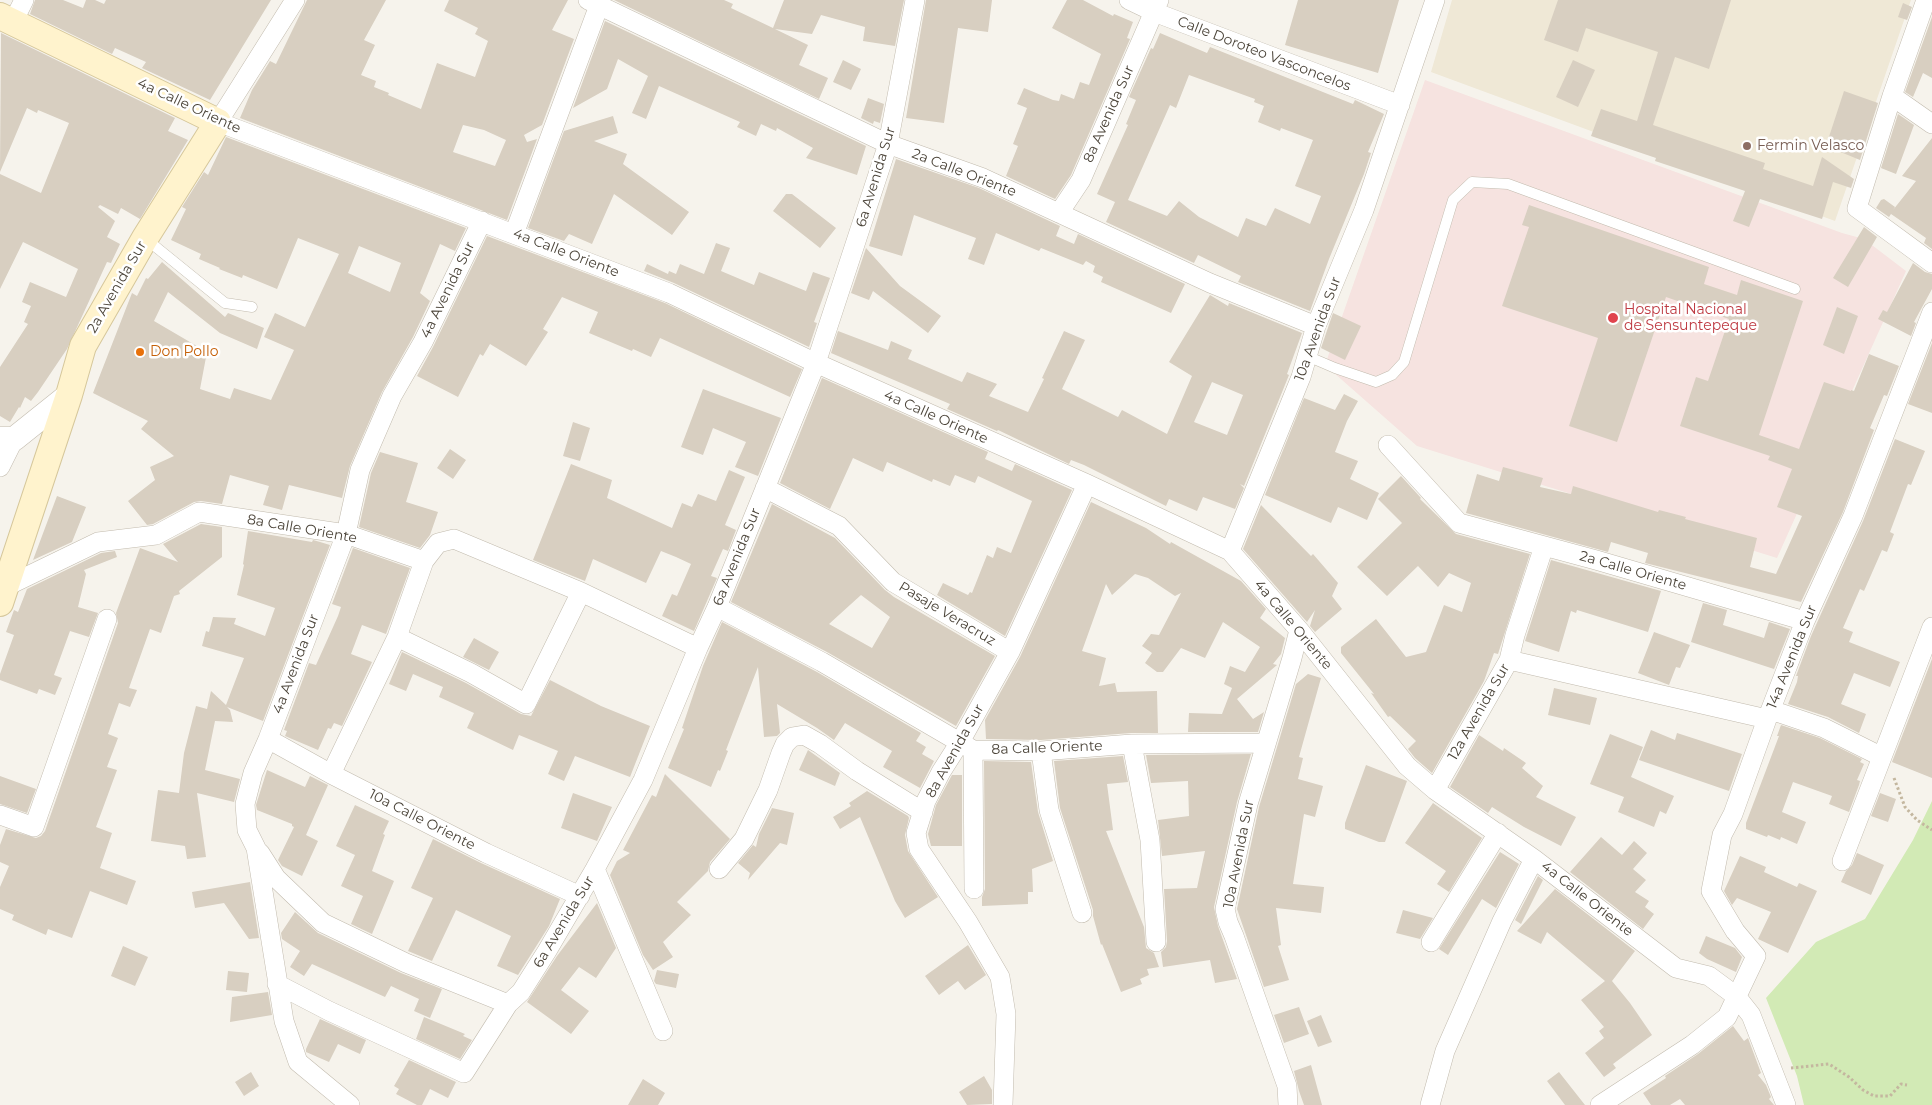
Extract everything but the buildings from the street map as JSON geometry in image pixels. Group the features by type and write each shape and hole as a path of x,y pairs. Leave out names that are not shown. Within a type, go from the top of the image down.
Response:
{"main road":[{"name":"4a Calle Oriente","path":"8,17 218,122"},
{"name":"2a Avenida Sur","path":"3,595 69,395 83,346 145,238 218,122"}],"street":[{"name":"2a Avenida Sur","path":"218,122 295,0"},
{"name":"6a Avenida Sur","path":"277,984 329,1011 464,1073 508,1004 521,992 580,896 642,780 717,607 816,363 888,144 915,0"},
{"name":"Calle Doroteo Vasconcelos","path":"1129,0 1156,6 1400,105"},
{"name":"10a Avenida Sur","path":"1230,552 1301,377 1316,326 1364,210 1435,0"},
{"path":"1926,0 1892,96 1857,208 1932,263"},
{"name":"2a Calle Oriente","path":"596,2 888,144 983,178 1210,283 1316,326"},
{"path":"514,234 596,2"},
{"name":"8a Avenida Sur","path":"1059,213 1080,180 1156,6"},
{"path":"1892,96 1932,124"},
{"name":"4a Calle Oriente","path":"218,122 669,293 816,363 1087,484 1230,552 1298,630 1408,766 1435,790 1534,859 1676,968 1709,976 1736,996 1751,1016 1786,1105"},
{"name":"4a Avenida Sur","path":"350,1105 298,1062 284,1021 256,848 247,830 244,804 253,773 268,739 346,534 360,470 370,445 392,396 423,342 482,221"},
{"name":"14a Avenida Sur","path":"1736,996 1756,956 1735,931 1711,891 1722,835 1733,814 1805,621 1853,516 1932,312"},
{"path":"0,467 7,439 69,395"},
{"name":"2a Calle Oriente","path":"1388,445 1460,523 1805,621"},
{"name":"8a Avenida Sur","path":"1003,1105 1006,1014 1000,977 968,922 918,849 916,833 922,812 941,772 966,746 1087,484"},
{"name":"Pasaje Veracruz","path":"765,488 839,526 893,582 1010,652"},
{"name":"8a Calle Oriente","path":"3,595 98,542 156,535 199,512 346,534 424,561"},
{"path":"331,774 397,637 424,561 438,543 454,539 581,592 698,648"},
{"name":"12a Avenida Sur","path":"1435,790 1509,660 1515,635 1544,546"},
{"path":"397,637 471,673 526,704 581,592"},
{"name":"8a Calle Oriente","path":"717,607 822,662 966,746 1041,751 1132,744 1265,744"},
{"path":"0,815 34,827 107,619"},
{"path":"1842,861 1932,627"},
{"name":"10a Avenida Sur","path":"1288,1105 1287,1086 1225,909 1248,804 1292,658 1298,630"},
{"path":"1509,660 1769,714 1824,728 1882,757"},
{"path":"719,870 744,839 768,790 785,744 792,737 804,736 820,744 857,771 922,812"},
{"name":"10a Calle Oriente","path":"268,739 331,774 486,853 580,896"},
{"path":"1132,744 1150,840 1156,942"},
{"path":"966,746 974,889"},
{"path":"1041,751 1049,810 1082,913"},
{"path":"1431,942 1498,833"},
{"path":"256,848 276,878 323,923 406,963 508,1004"},
{"path":"1430,1105 1445,1052 1502,921 1534,859"},
{"path":"595,869 663,1031"},
{"path":"1600,1105 1699,1040 1726,1017 1736,996"}],"lane":[{"path":"1307,356 1376,382 1392,375 1404,362 1453,200 1472,182 1508,184 1795,289"},
{"path":"145,238 225,303 252,307"}],"path":[{"path":"1882,757 1905,807 1917,820 1932,830"},
{"path":"1773,1072 1801,1066 1829,1064 1874,1096 1890,1096 1901,1084 1908,1085"}],"shaded area":[{"name":"Fermin Velasco","path":"1452,0 1911,0 1835,221 1431,72"},
{"name":"Hospital Nacional de Sensuntepeque","path":"1425,80 1842,233 1864,239 1906,271 1777,558 1417,446 1325,365"}],"green space":[{"path":"1932,801 1932,1105 1804,1105 1797,1076 1766,998 1816,942 1865,919 1913,840"}],"place":[{"name":"Fermin Velasco","path":"1747,146"},
{"name":"Hospital Nacional de Sensuntepeque","path":"1613,318"},
{"name":"Don Pollo","path":"140,352"}]}
